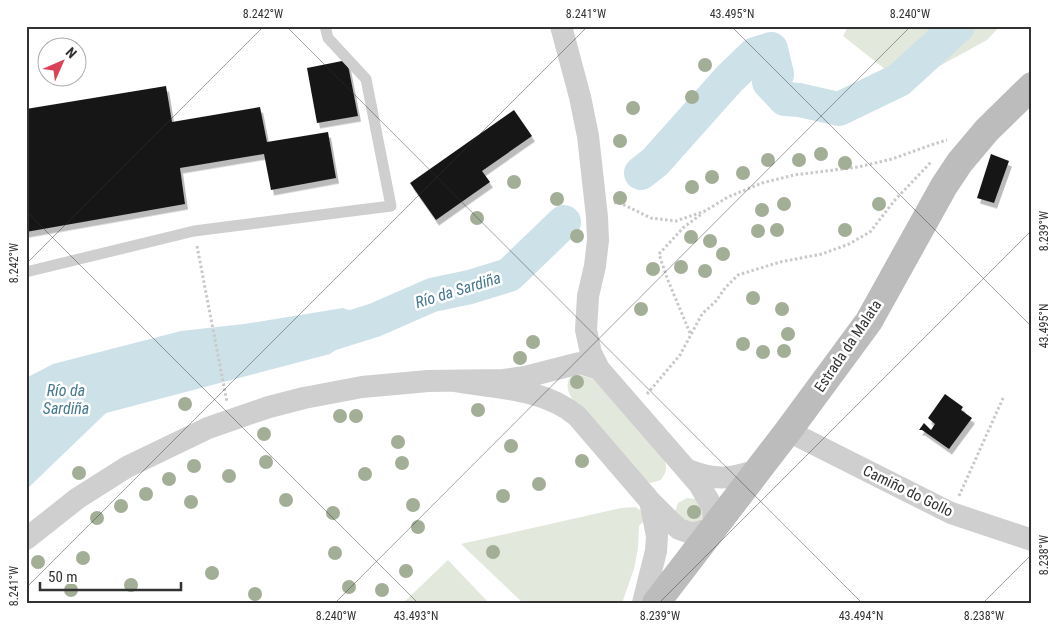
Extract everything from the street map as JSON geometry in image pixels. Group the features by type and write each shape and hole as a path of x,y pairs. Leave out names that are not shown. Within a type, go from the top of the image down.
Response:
{"street":[{"path":"454,381 536,395 566,407 577,416 650,502 670,522 693,534 714,527 713,508 704,491 688,470 599,369 591,353 586,330 588,296 595,266 598,240 596,204 588,136 561,26"},
{"name":"Estrada da Malata","path":"656,603 788,432 869,321 944,186 960,162 987,130 1032,86"},
{"path":"26,539 71,503 115,474 190,436 230,420 284,403 332,392 392,384 525,377 580,363 599,369"},
{"name":"Camiño do Gollo","path":"788,432 951,513 1032,540"},
{"path":"688,470 718,478 734,478 758,470"},
{"path":"643,603 656,544 654,517 650,502"}],"lane":[{"path":"26,272 194,232 391,206 366,79 328,38 325,26"}],"path":[{"path":"690,333 659,254 684,227 705,211 728,197 762,183 875,163 892,159 931,144 954,139 948,145"},
{"path":"633,407 665,374 680,355 690,333 702,314 738,275 780,262 822,254 849,244 870,232 896,200 935,158"},
{"path":"596,204 618,202 651,218 676,221 705,211"},
{"path":"194,232 224,386"},
{"path":"951,513 1004,396"}],"shaded area":[{"path":"848,26 1000,26 987,40 905,85 843,36"},
{"path":"574,373 593,379 664,459 666,470 661,480 650,483 644,480 571,397 568,384 569,378"},
{"path":"687,498 696,499 703,505 703,519 692,527 675,512 678,503"},
{"path":"635,507 642,512 645,520 639,526 638,548 634,569 622,603 523,603 461,544 621,508"},
{"path":"448,560 489,603 403,603"}],"water":[{"name":"Río da Sardiña","path":"343,308 375,320 330,354 106,413 26,490 26,378 53,364 181,331 244,324"}],"building":[{"path":"347,60 358,116 317,123 307,68"},
{"path":"166,86 172,122 260,107 267,142 328,132 336,178 271,190 264,154 180,168 185,204 26,232 26,109"},
{"path":"514,110 532,136 482,171 490,182 436,220 410,183"},
{"path":"991,154 1009,161 994,203 977,198"},
{"path":"945,394 963,407 961,410 972,418 949,449 922,430 919,430 924,423 931,430 935,424 928,418"}],"waterway":[{"name":"Río da Sardiña","path":"641,173 655,162 729,79 755,54 771,49 777,74 769,82 785,99 799,100 839,109 899,80 958,26"},
{"name":"Río da Sardiña","path":"330,334 375,320 432,295 470,287 509,275 564,222"}]}
